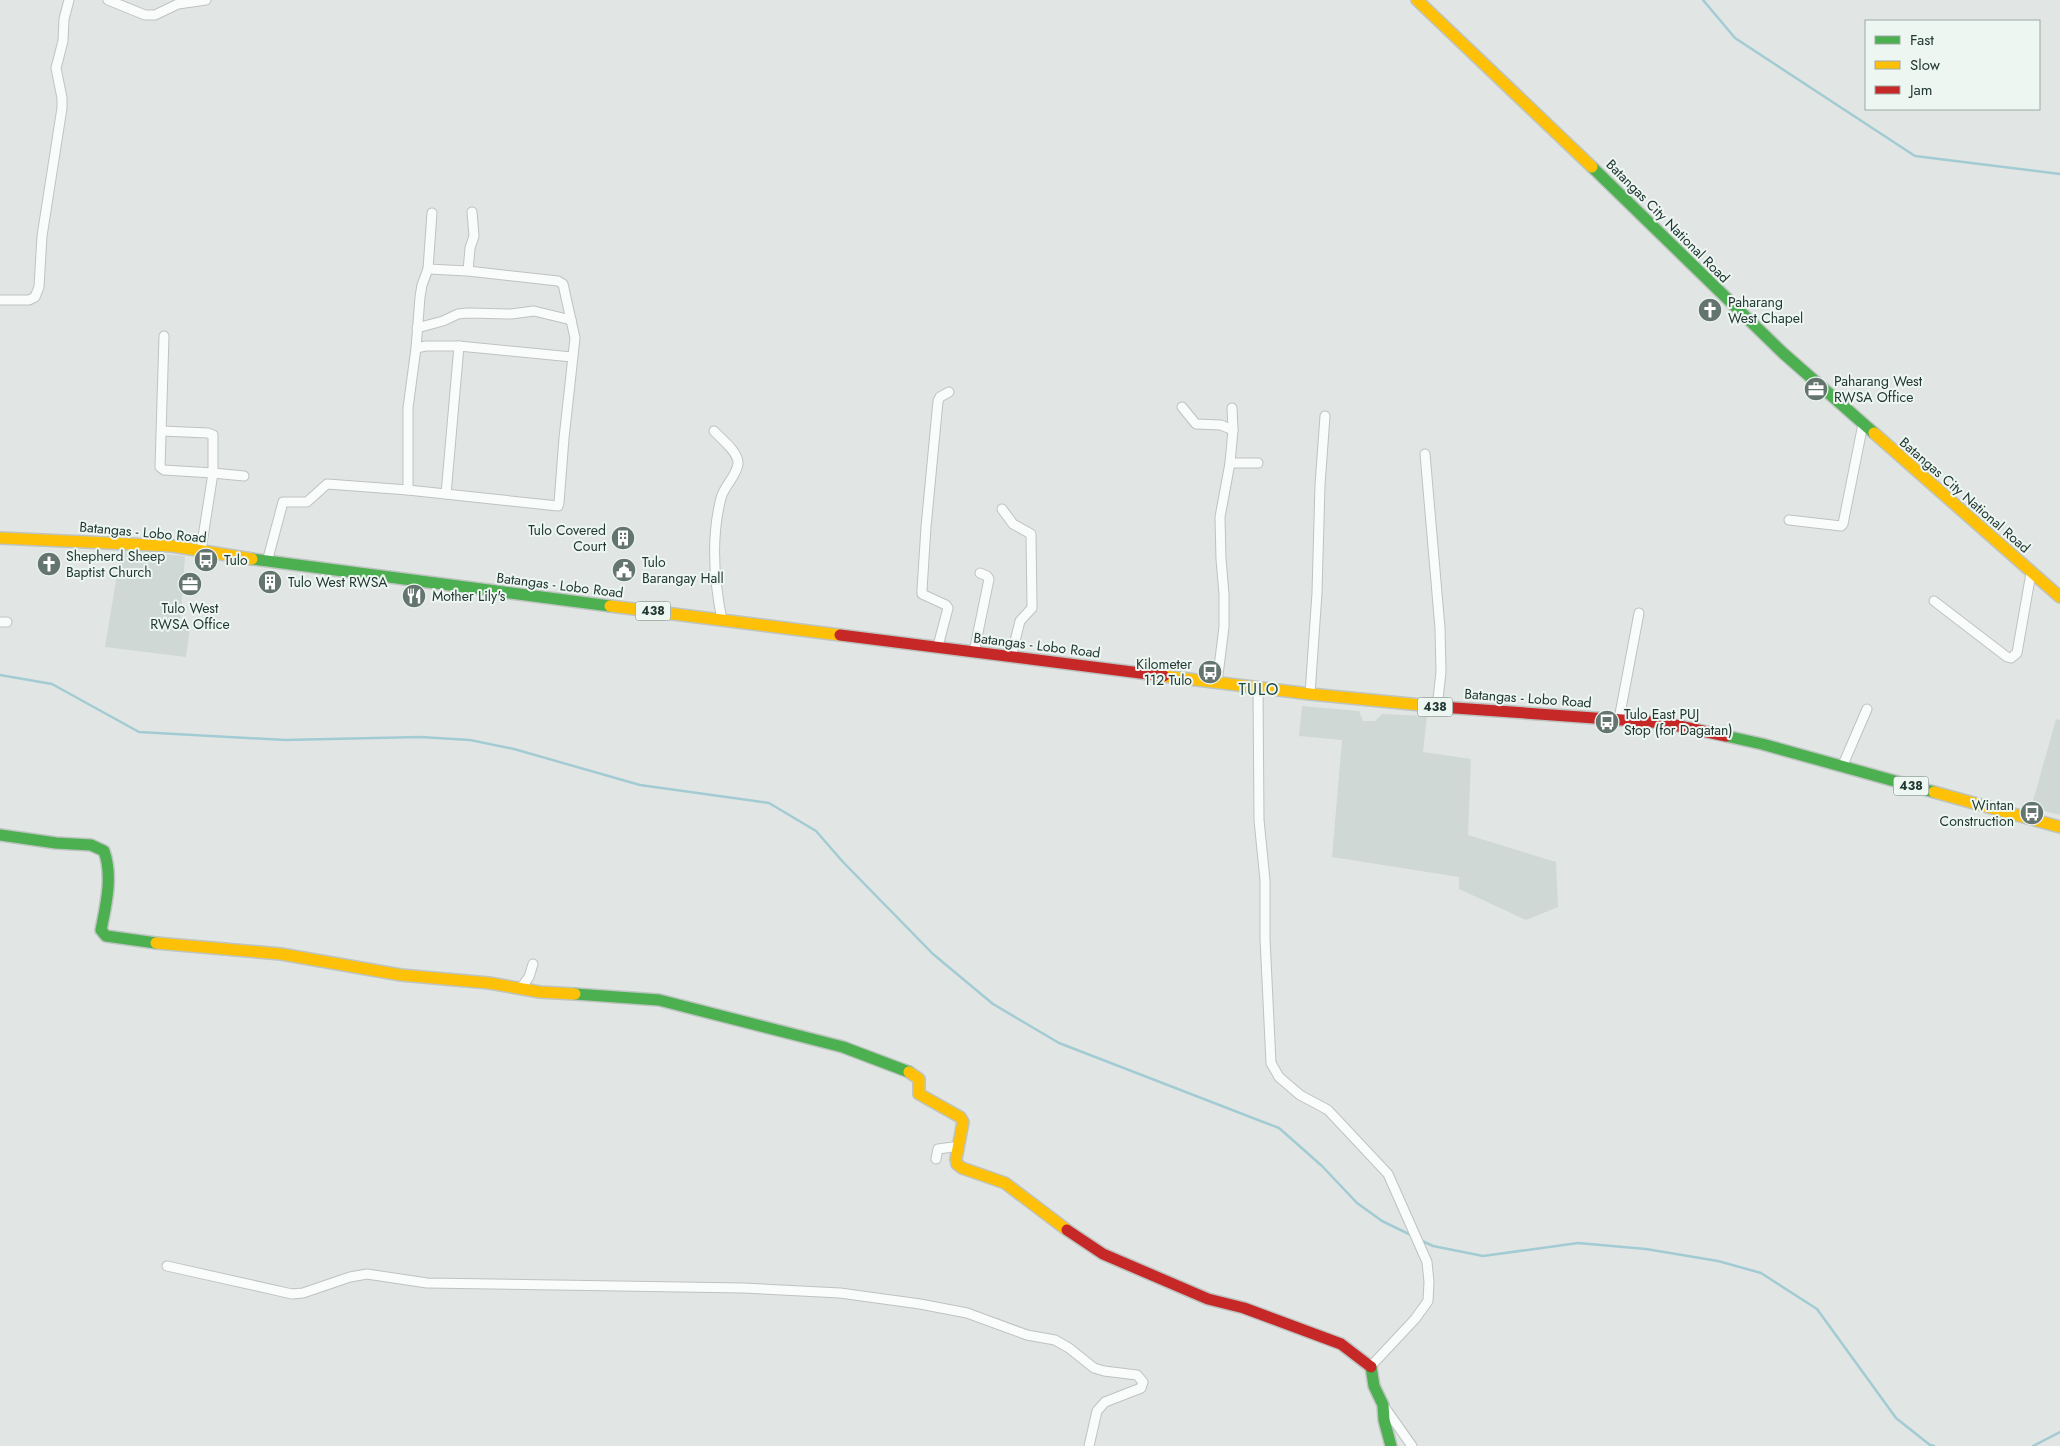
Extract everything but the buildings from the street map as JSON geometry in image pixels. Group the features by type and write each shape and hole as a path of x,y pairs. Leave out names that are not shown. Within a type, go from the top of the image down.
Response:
{"street":[{"path":"0,300 29,300 35,298 39,287 42,236 62,108 56,68 63,42 64,18 69,0"},
{"path":"108,0 144,15 155,15 178,4 206,0"},
{"name":"Batangas City National Road","path":"1418,0 1769,340 2060,597"},
{"path":"468,270 470,248 474,236 472,212"},
{"path":"408,490 408,408 422,285 428,269 432,213"},
{"path":"267,562 283,502 307,502 327,484 408,490 558,506 560,504 575,338 563,284 468,270 428,269"},
{"path":"417,328 443,321 458,314 468,313 511,314 534,312 571,320"},
{"path":"164,336 161,469 244,476"},
{"path":"416,348 426,346 460,346 572,357"},
{"path":"446,494 460,346"},
{"path":"938,646 948,608 946,604 922,594 922,590 938,401 940,397 949,392"},
{"path":"1182,407 1196,424 1221,425 1233,430"},
{"path":"1216,683 1224,627 1220,517 1230,463 1233,430 1232,408"},
{"path":"1310,694 1318,584 1320,485 1325,416"},
{"path":"1789,520 1841,526 1843,524 1863,424"},
{"path":"162,431 208,433 213,435 213,473 201,550"},
{"path":"714,431 737,457 738,464 721,497 717,522 715,579 722,620"},
{"path":"1425,454 1440,628 1441,672 1437,708"},
{"path":"1230,463 1258,463"},
{"path":"1002,509 1013,524 1031,534 1032,608 1020,621 1011,657"},
{"name":"Batangas - Lobo Road","path":"0,538 133,543 201,550 267,562 1310,694 1437,708 1665,723 1710,732 2060,827"},
{"path":"974,652 989,579 980,573"},
{"path":"1934,601 2002,653 2012,658 2017,653 2031,573"},
{"path":"1618,719 1639,613"},
{"path":"1258,688 1259,820 1265,880 1265,939 1271,1063 1279,1077 1300,1095 1328,1110 1388,1174 1427,1262 1428,1301 1415,1319 1371,1366"},
{"path":"1842,767 1867,709"},
{"path":"0,834 56,843 91,845 104,851 108,862 108,873 101,930 102,934 106,936 188,947 281,954 401,975 464,980 540,992 659,1000 843,1047 905,1069 919,1079 919,1094 960,1117 963,1122 956,1159 957,1164 962,1168 1005,1183 1069,1232 1103,1254 1208,1299 1244,1308 1341,1344 1371,1366 1374,1386 1383,1404 1412,1446"},
{"path":"520,989 531,974 533,964"},
{"path":"936,1159 938,1149 958,1148"},
{"path":"167,1266 292,1294 304,1293 350,1276 367,1274 428,1283 743,1288 840,1293 920,1304 967,1313 1027,1335 1055,1340 1069,1348 1094,1368 1138,1375 1143,1382 1141,1388 1105,1402 1097,1411 1089,1446"},
{"path":"1383,1404 1384,1420 1390,1446"}],"shaded area":[{"path":"121,550 185,556 180,625 190,627 186,657 105,647"},
{"path":"1302,706 1359,711 1363,721 1375,721 1382,714 1427,716 1423,752 1471,759 1468,835 1556,862 1558,907 1526,920 1459,889 1459,877 1332,857 1342,740 1299,736"},
{"path":"2056,719 2060,720 2060,815 2031,808"}],"waterway":[{"path":"1703,0 1735,38 1915,156 2060,174"},
{"path":"0,675 52,684 139,732 285,740 420,737 470,740 514,749 640,785 769,803 816,831 843,862 933,954 993,1004 1059,1043 1279,1128 1322,1166 1357,1203 1382,1221 1413,1236"},
{"path":"1420,1240 1433,1246 1483,1256 1578,1243 1646,1249 1718,1261 1761,1273 1817,1309 1896,1418 1930,1445 1934,1446"},
{"path":"2033,1446 2060,1432"}],"traffic: fast":[{"path":"1592,167 1783,353 1874,433"},
{"path":"252,559 610,606"},
{"path":"1726,736 1762,744 1934,792"},
{"path":"0,835 56,843 91,845 104,851 107,861 108,880 107,901 101,930 106,936 156,943"},
{"path":"575,994 659,1000 843,1047 909,1072"},
{"path":"1371,1367 1374,1386 1383,1405 1384,1420 1391,1446"}],"traffic: slow":[{"path":"1417,0 1592,167"},
{"path":"1874,433 2060,597"},
{"path":"0,538 172,546 252,559"},
{"path":"610,606 840,635"},
{"path":"1164,676 1310,694 1441,707"},
{"path":"1934,792 2060,827"},
{"path":"156,943 281,954 401,975 489,983 540,992 575,994"},
{"path":"909,1072 919,1079 919,1094 960,1117 963,1122 956,1159 957,1164 962,1168 1005,1183 1067,1230"}],"traffic: jam":[{"path":"840,635 1164,676"},
{"path":"1441,707 1665,723 1726,736"},
{"path":"1067,1230 1103,1254 1208,1299 1244,1308 1341,1344 1371,1367"}],"place":[{"name":"Paharang West Chapel","path":"1710,310"},
{"name":"Paharang West RWSA Office","path":"1816,389"},
{"name":"Tulo Covered Court","path":"623,538"},
{"name":"Tulo","path":"206,560"},
{"name":"Shepherd Sheep Baptist Church","path":"49,564"},
{"name":"Tulo Barangay Hall","path":"624,570"},
{"name":"Tulo West RWSA","path":"270,582"},
{"name":"Tulo West RWSA Office","path":"190,584"},
{"name":"Mother Lily's","path":"414,596"},
{"name":"Kilometer 112 Tulo","path":"1210,672"},
{"name":"Tulo East PUJ Stop (for Dagatan)","path":"1607,722"},
{"name":"Wintan Construction","path":"2032,813"}],"district":[{"name":"TULO","path":"1259,689"}]}
